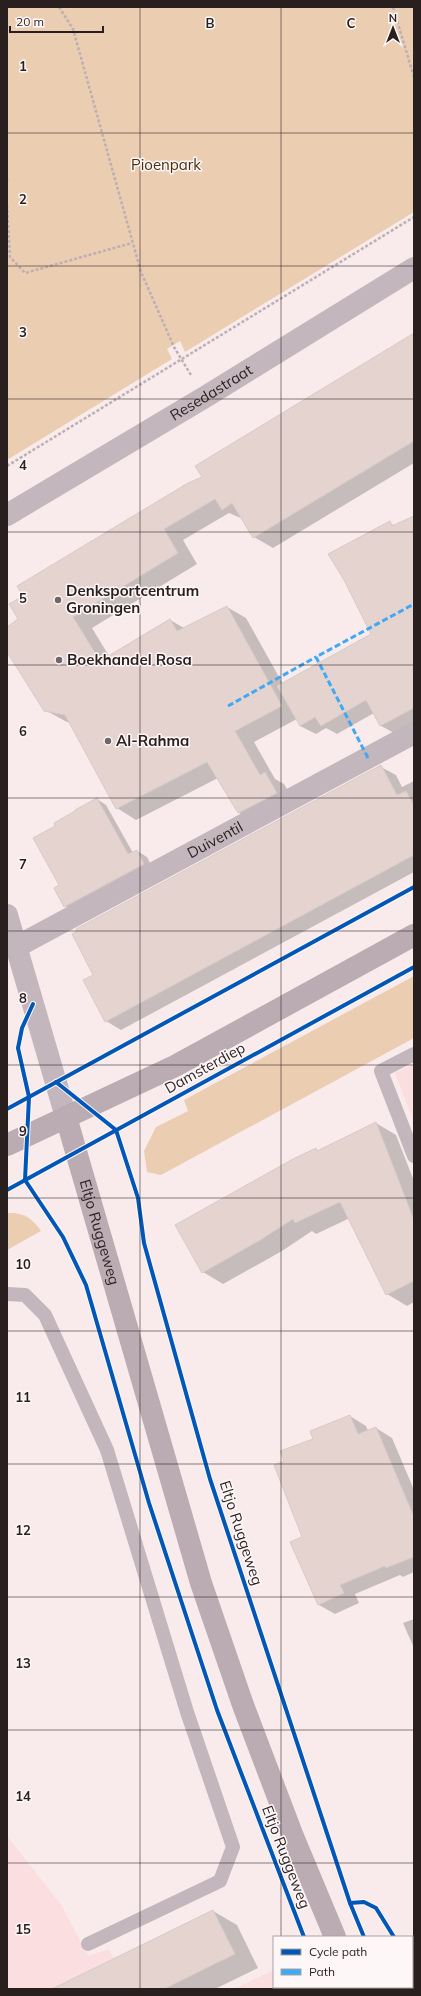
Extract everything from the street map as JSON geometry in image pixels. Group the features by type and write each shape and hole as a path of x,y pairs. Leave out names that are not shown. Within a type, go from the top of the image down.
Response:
{"street":[{"name":"Resedastraat","path":"7,515 205,397 414,268"},
{"name":"Duiventil","path":"16,947 414,733"},
{"path":"7,915 66,1117"},
{"name":"Damsterdiep","path":"7,1145 175,1066 414,935"},
{"name":"Eltjo Ruggeweg","path":"66,1117 201,1583 248,1720 292,1834 335,1936"}],"lane":[{"path":"414,1054 381,1071 414,1156"},
{"path":"7,1294 25,1295 45,1315 107,1450 187,1712 233,1847 220,1881 88,1944"}],"path":[{"path":"59,7 73,29 141,272 174,347 205,397"},
{"path":"393,7 414,77"},
{"path":"7,205 10,258 25,272 132,243"},
{"path":"7,466 414,217"}],"shaded area":[{"path":"414,1064 414,1123 395,1073"},
{"path":"7,1836 62,1906 88,1956 109,1949 130,1989 7,1989"},
{"path":"273,1970 273,1988 355,1988 355,1989 234,1989"}],"green space":[{"name":"Pioenpark","path":"7,7 414,7 414,212 185,352 180,341 167,349 172,359 7,460"},
{"path":"414,976 414,1038 161,1175 147,1172 144,1151 156,1127 188,1111 184,1100"},
{"path":"7,1213 23,1215 31,1219 41,1231 7,1250"}],"building":[{"path":"414,333 414,441 253,538 232,503 222,510 215,499 164,529 178,553 73,617 100,661 170,619 177,631 227,606 282,706 235,731 260,775 265,772 277,793 238,813 207,762 116,809 65,715 44,711 7,652 7,627 18,619 9,604 23,596 17,586 188,483 202,477 195,466"},
{"path":"414,516 414,708 380,726 366,700 321,726 315,717 300,726 277,686 371,634 344,580 328,554 390,521 392,526"},
{"path":"381,765 397,795 406,791 414,805 414,855 105,1022 83,980 93,975 72,934 77,931 76,929"},
{"path":"97,798 128,854 137,850 144,864 64,907 54,888 59,885 33,838 55,826 54,823"},
{"path":"376,1122 414,1220 414,1281 386,1295 340,1202 295,1223 293,1219 262,1239 202,1273 175,1225 293,1159 316,1148 317,1151"},
{"path":"350,1415 358,1434 376,1427 414,1517 414,1557 386,1568 385,1566 340,1585 344,1593 318,1605 290,1542 302,1537 274,1465 284,1461 280,1451 313,1439 310,1431"},
{"path":"213,1910 235,1954 164,1989 52,1989"}],"marked path":[{"path":"368,758 316,657 414,604"},
{"path":"228,706 316,657"}],"cycle path":[{"path":"7,1109 414,887"},
{"path":"7,1190 414,967"},
{"path":"25,1180 29,1097 18,1048 22,1028 33,1004"},
{"path":"56,1082 116,1130"},
{"path":"116,1130 138,1198 144,1243 210,1479 350,1903 364,1936"},
{"path":"25,1180 63,1237 86,1285 149,1503 217,1710 304,1936"},
{"path":"350,1903 364,1902 376,1908 393,1936"}],"place":[{"name":"Denksportcentrum Groningen","path":"58,600"},
{"name":"Boekhandel Rosa","path":"59,660"},
{"name":"Al-Rahma","path":"108,741"}]}
